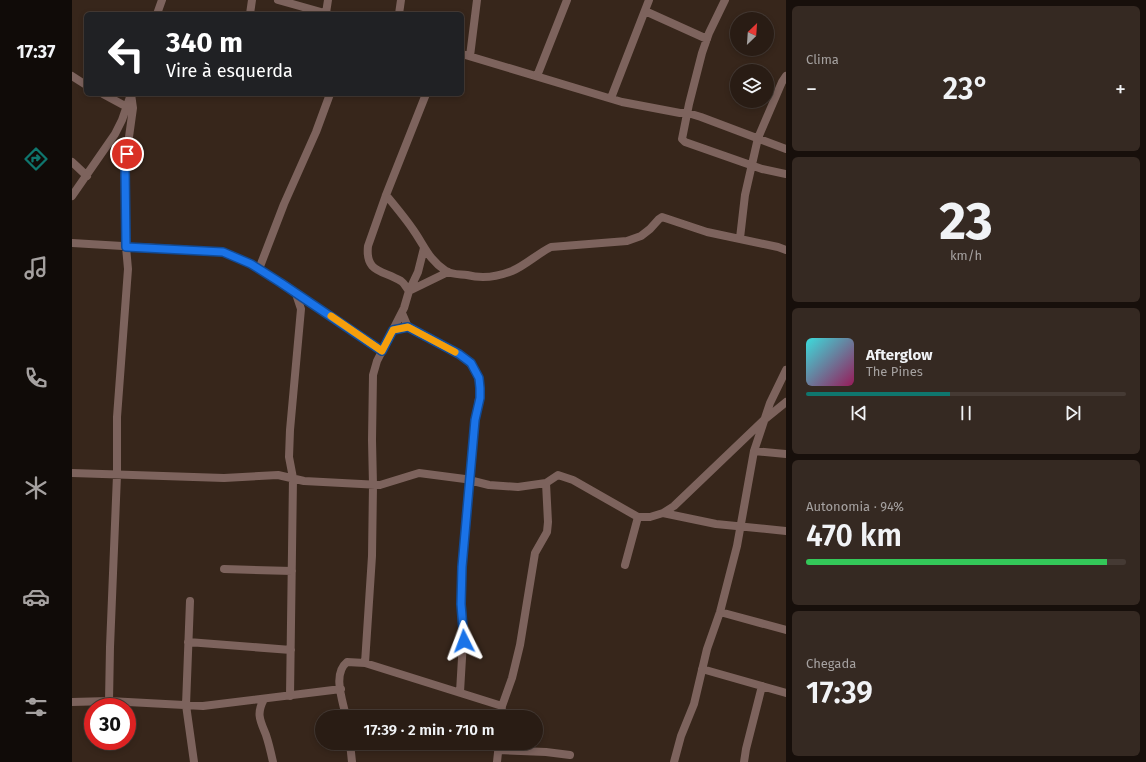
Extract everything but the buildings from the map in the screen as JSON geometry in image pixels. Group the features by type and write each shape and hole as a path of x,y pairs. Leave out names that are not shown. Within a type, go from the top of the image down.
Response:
{"street":[{"path":"158,12 162,0"},
{"path":"250,12 252,0"},
{"path":"278,0 320,12"},
{"path":"327,12 328,0"},
{"path":"399,12 401,0"},
{"path":"477,0 466,55 610,98 672,112 688,113 786,149"},
{"path":"538,76 567,0"},
{"path":"610,98 649,0"},
{"path":"725,0 707,39 689,104 682,140 762,169 786,174"},
{"path":"645,12 707,39"},
{"path":"72,76 84,84"},
{"path":"740,238 745,195 758,138 786,76"},
{"path":"106,96 125,111 131,122"},
{"path":"72,196 115,134 131,96"},
{"path":"109,698 118,409 128,269 126,247 125,166 133,108 131,96"},
{"path":"259,269 284,204 316,132 329,96"},
{"path":"409,291 402,282 372,267 367,258 368,246 386,195 425,96"},
{"path":"72,162 87,176"},
{"path":"386,195 418,236 434,262 448,272 476,277 500,275 514,270 543,251 551,248 565,245 627,241 641,236 662,217 707,232 740,238 786,250"},
{"path":"72,243 223,252 259,269 382,351"},
{"path":"365,663 372,556 373,382 377,362 402,313 409,291 418,272 424,248"},
{"path":"409,291 448,272"},
{"path":"290,696 293,478 289,457 301,309 296,294"},
{"path":"402,313 408,327 465,358 473,366 479,378 480,398 475,420 462,567 461,604 464,641 460,692"},
{"path":"393,330 408,327"},
{"path":"674,762 681,736 694,704 706,649 720,612 741,526 754,451 770,403 786,370"},
{"path":"72,473 224,478 278,475 304,482 373,485 388,483 419,473 429,473 489,485 518,487 546,483 558,475 573,480 638,517 650,517 663,513 674,506 764,420 786,402"},
{"path":"754,451 786,454"},
{"path":"502,710 512,678 520,645 535,553 547,532 548,522 546,483"},
{"path":"663,513 716,524 786,531"},
{"path":"625,565 638,517"},
{"path":"224,568 292,571"},
{"path":"190,600 186,705 194,762"},
{"path":"720,612 786,630"},
{"path":"188,642 291,650"},
{"path":"345,710 339,675 342,666 347,662 365,663 502,706"},
{"path":"702,669 786,693"},
{"path":"744,762 762,686"},
{"path":"136,702 203,706 341,689"},
{"path":"264,699 260,706 259,715 273,762"},
{"path":"72,702 84,702"},
{"path":"351,750 352,762"},
{"path":"497,762 499,750"},
{"path":"527,750 570,755"}],"slow traffic":[{"path":"331,316 382,351 393,330 408,327 455,352"}],"route":[{"path":"127,154 125,166 126,247 223,252 251,264 288,287 296,294 382,351 393,330 408,327 459,354 471,363 479,378 480,398 475,420 462,567 461,604 464,641"}]}
